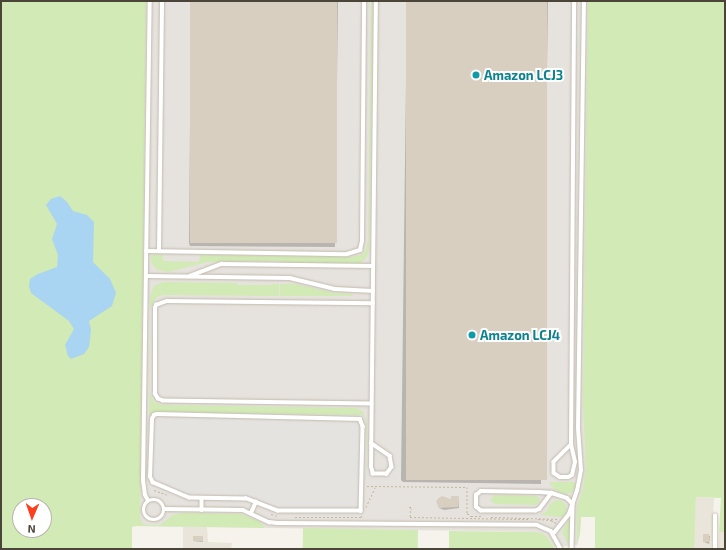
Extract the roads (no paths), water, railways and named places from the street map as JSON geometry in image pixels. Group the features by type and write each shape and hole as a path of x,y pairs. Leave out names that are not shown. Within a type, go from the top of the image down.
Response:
{"lane":[{"path":"148,501 145,495 143,481 150,1"},
{"path":"159,251 162,1"},
{"path":"146,251 347,254 360,250 362,241 364,1"},
{"path":"371,443 390,456 392,467 387,474 377,475 371,471 371,443 371,404 376,1"},
{"path":"571,445 553,464 554,473 560,478 568,477 574,470 575,462 571,445 574,1"},
{"path":"572,549 573,504 581,471 578,428 584,1"},
{"path":"187,277 222,264 373,266"},
{"path":"146,276 290,278 335,289 373,291"},
{"path":"371,404 163,401 158,399 155,394 155,308 156,304 167,301 373,303"},
{"path":"154,415 360,418 363,426 362,509 360,512 278,511 246,499 202,499 189,498 153,483 152,419 154,415"},
{"path":"552,493 540,510 536,511 481,511 476,506 476,495 481,490 538,491 552,493 567,498 573,504"},
{"path":"202,499 202,510"},
{"path":"158,500 163,504 164,514 159,519 148,518 144,509 148,501 158,500"},
{"path":"251,513 256,502"},
{"path":"554,534 564,521 573,504"},
{"path":"164,509 243,510 272,523 537,525 554,534 561,549"},
{"path":"715,516 715,549"}],"water":[{"path":"60,196 67,202 73,211 87,215 94,222 93,262 110,279 116,293 112,306 89,321 91,330 89,347 84,354 71,359 68,356 65,345 74,329 69,321 31,293 29,286 30,279 38,274 57,267 58,255 52,239 57,224 46,205 51,199"}],"place":[{"name":"Amazon LCJ3","path":"476,75"},
{"name":"Amazon LCJ4","path":"472,335"}]}
